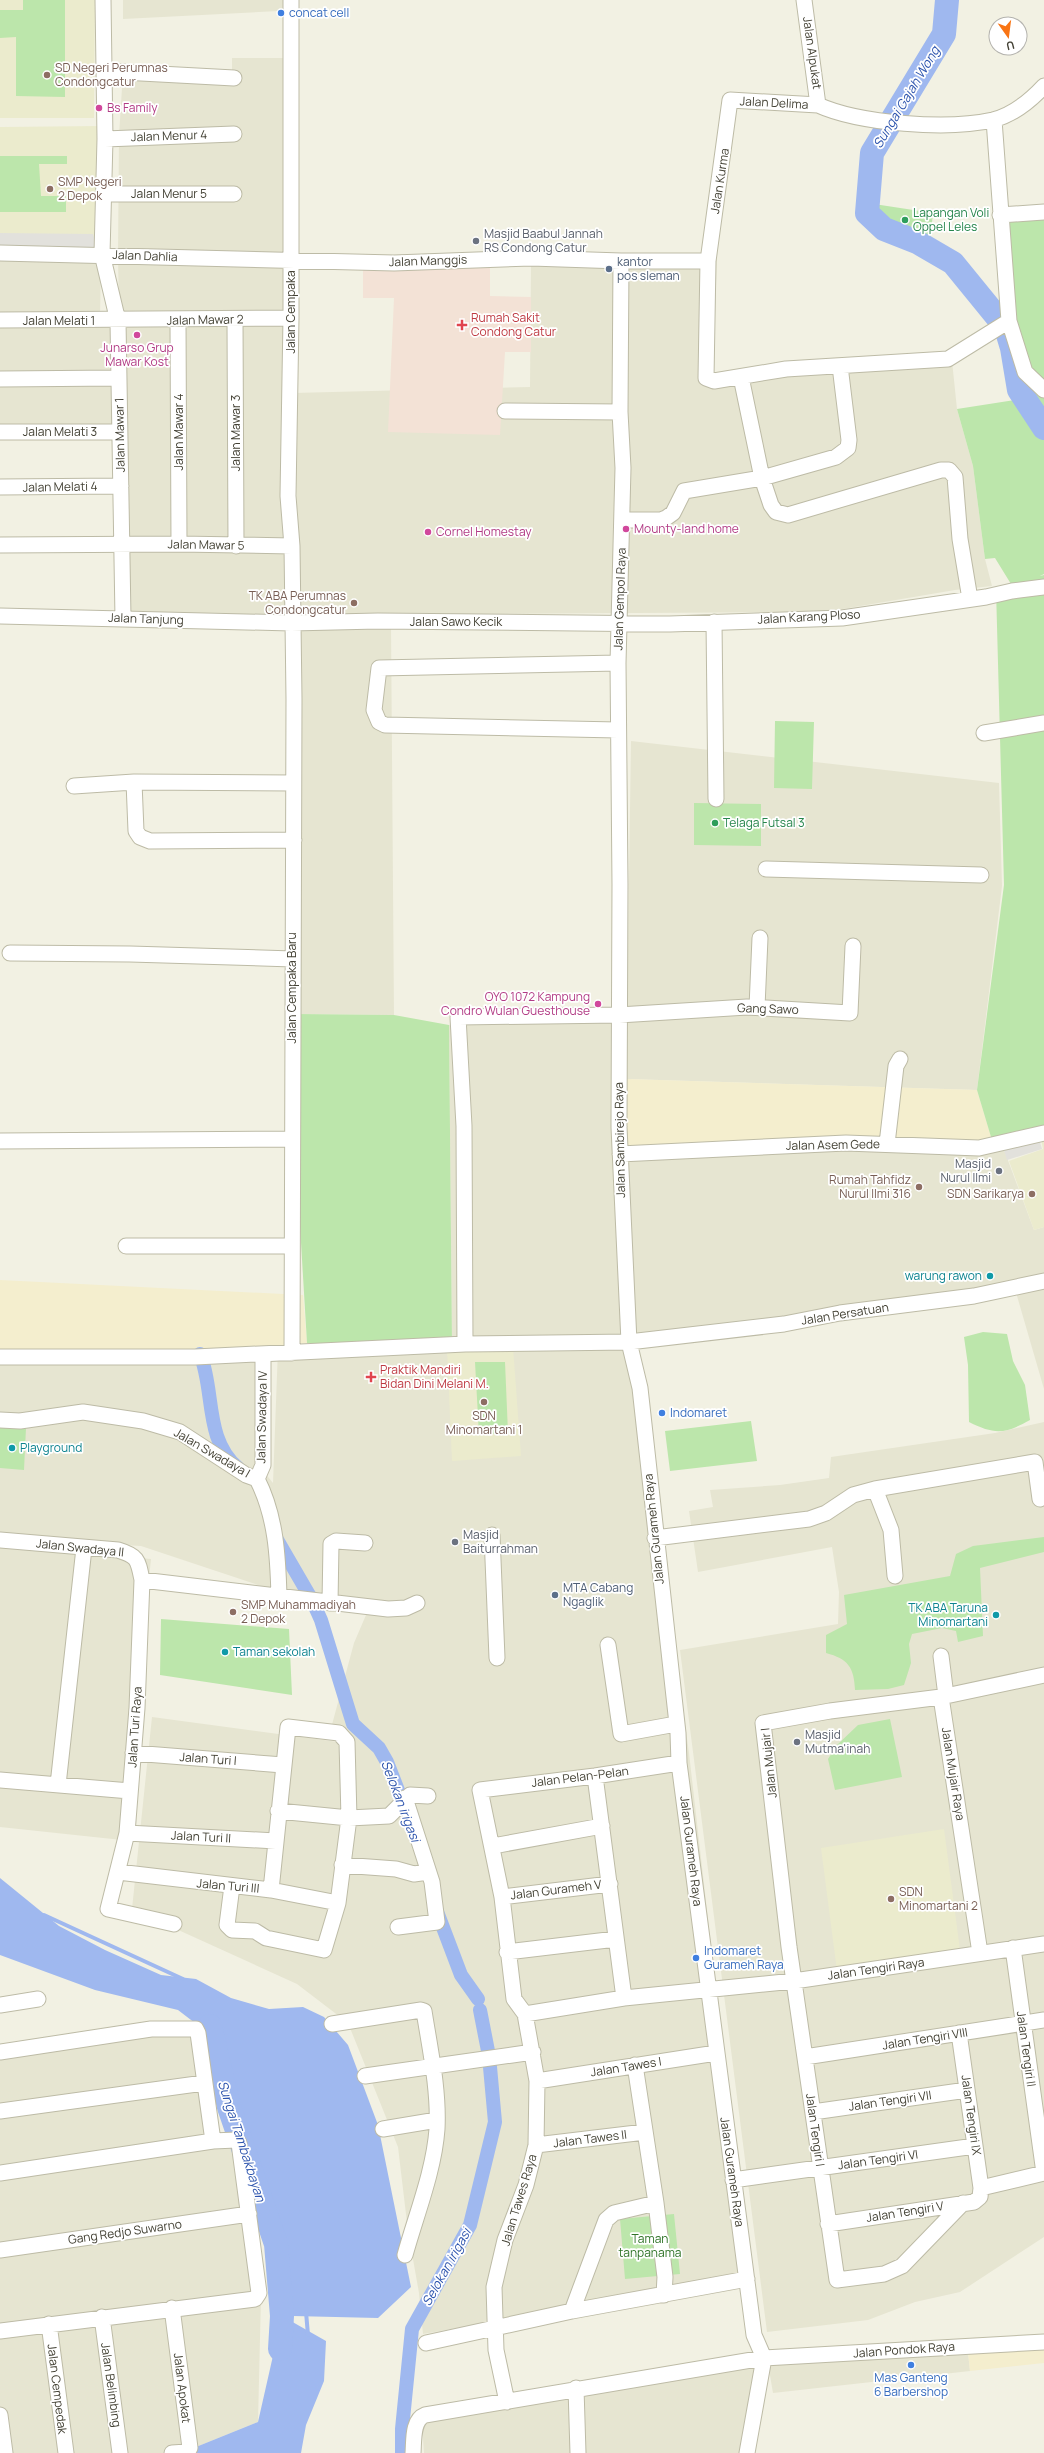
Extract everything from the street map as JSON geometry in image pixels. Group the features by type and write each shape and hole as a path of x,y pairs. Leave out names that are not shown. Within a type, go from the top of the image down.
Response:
{"street":[{"name":"Jalan Mawar 1","path":"103,0 105,139 102,254 118,321 123,618"},
{"name":"Jalan Cempaka","path":"291,0 293,84 291,261 292,318 288,496 292,546 292,623"},
{"name":"Jalan Alpukat","path":"804,0 818,105"},
{"path":"104,71 234,78"},
{"path":"1044,86 1025,104 994,120 1000,215 1003,325 1025,372 1044,390"},
{"name":"Jalan Delima","path":"730,100 818,105 830,111 870,120 943,125 994,120"},
{"name":"Jalan Kurma","path":"730,100 708,261 706,378 714,381 741,377"},
{"name":"Jalan Menur 4","path":"105,139 234,134"},
{"name":"Jalan Menur 5","path":"103,194 234,194"},
{"path":"1000,215 1044,212"},
{"name":"Jalan Dahlia","path":"0,253 102,254 291,261"},
{"name":"Jalan Manggis","path":"291,261 394,263 531,258 621,261 708,261"},
{"name":"Jalan Gempol Raya","path":"620,938 618,663 623,468 620,412 621,261"},
{"name":"Jalan Mawar 2","path":"118,321 292,318"},
{"name":"Jalan Melati 1","path":"0,320 118,321"},
{"name":"Jalan Mawar 3","path":"235,320 236,546"},
{"name":"Jalan Mawar 4","path":"178,321 179,544"},
{"path":"970,599 960,540 955,477 950,470 941,470 896,482 788,515 776,512 771,505 762,478 741,377 786,370 948,359 1003,325"},
{"path":"622,520 661,520 673,513 684,491 762,478 836,457 848,448 849,440 840,366"},
{"path":"0,379 118,378"},
{"path":"505,411 620,412"},
{"name":"Jalan Melati 3","path":"0,432 120,432"},
{"name":"Jalan Melati 4","path":"0,487 121,486"},
{"name":"Jalan Mawar 5","path":"0,545 179,544 292,546"},
{"name":"Jalan Karang Ploso","path":"620,623 842,618 1044,587"},
{"name":"Jalan Tanjung","path":"0,616 292,623"},
{"name":"Jalan Sawo Kecik","path":"292,623 378,621 620,623"},
{"path":"714,622 716,799"},
{"name":"Jalan Cempaka Baru","path":"292,623 294,699 292,783 294,840 292,1353"},
{"path":"618,663 379,668 374,710 379,722 385,725 618,730"},
{"path":"984,733 1044,723"},
{"path":"74,786 134,782 292,783"},
{"path":"134,782 136,831 143,839 150,841 294,840"},
{"path":"766,869 981,875"},
{"name":"Jalan Sambirejo Raya","path":"620,938 620,1154 629,1342"},
{"path":"757,1007 760,938"},
{"name":"Gang Sawo","path":"465,1344 464,1126 458,1017 619,1015 757,1007 850,1013 854,946"},
{"path":"10,953 130,954 293,959"},
{"path":"887,1144 896,1066 900,1059"},
{"name":"Jalan Asem Gede","path":"620,1154 846,1143 979,1148 1044,1133"},
{"path":"0,1141 292,1139"},
{"path":"126,1246 292,1246"},
{"name":"Jalan Persatuan","path":"0,1357 195,1357 465,1344 629,1342 784,1324 840,1313 974,1296 1044,1282"},
{"name":"Jalan Gurameh Raya","path":"629,1342 640,1388 679,1763 716,2053 754,2335 764,2358"},
{"name":"Jalan Swadaya IV","path":"257,1479 263,1465 263,1354"},
{"name":"Jalan Swadaya I","path":"0,1420 20,1421 83,1412 143,1421 180,1432 246,1475 257,1479 266,1496 278,1551 279,1598"},
{"path":"655,1538 809,1519 826,1514 853,1495 1036,1462 1040,1499"},
{"path":"875,1490 891,1530 895,1576"},
{"path":"492,1536 497,1658"},
{"name":"Jalan Swadaya II","path":"0,1540 118,1550 131,1554 138,1562 142,1580"},
{"path":"328,1603 331,1544 336,1540 365,1543"},
{"path":"58,1785 84,1548"},
{"path":"142,1580 279,1598 388,1609 406,1608 417,1603"},
{"name":"Jalan Turi Raya","path":"142,1580 137,1708 127,1833 108,1909 174,1924"},
{"path":"608,1645 621,1734 676,1724"},
{"name":"Jalan Mujair Raya","path":"941,1656 944,1697 980,1953"},
{"path":"944,1697 1044,1675"},
{"name":"Jalan Mujair I","path":"794,1981 763,1723 830,1711 944,1697"},
{"path":"232,1886 227,1925 232,1930 255,1931 266,1938 324,1950 338,1903 349,1818 347,1742 339,1734 288,1727 271,1890"},
{"name":"Jalan Turi I","path":"133,1753 283,1764"},
{"name":"Jalan Pelan-Pelan","path":"493,1846 480,1790 595,1776 679,1763"},
{"path":"595,1776 624,1998"},
{"path":"0,1780 130,1791"},
{"path":"278,1812 349,1818 389,1816 403,1800 410,1795 428,1796"},
{"path":"398,1927 437,1922 428,1875 403,1800"},
{"path":"602,1826 493,1846 502,1897 507,1952 514,1999 525,2014 624,1998 708,1989"},
{"name":"Jalan Turi II","path":"127,1833 276,1842"},
{"path":"342,1865 396,1869 428,1875"},
{"name":"Jalan Turi III","path":"118,1872 271,1890 338,1903"},
{"name":"Jalan Gurameh V","path":"502,1897 610,1884"},
{"path":"507,1952 616,1939"},
{"name":"Jalan Tengiri Raya","path":"708,1989 794,1981 1044,1944"},
{"name":"Jalan Tengiri II","path":"1012,1948 1044,2173"},
{"name":"Jalan Tengiri I","path":"794,1981 837,2280 884,2274 902,2266 963,2203"},
{"path":"0,2005 38,1999"},
{"path":"332,2024 423,2010 432,2066 437,2120 436,2140 406,2255"},
{"name":"Jalan Tawes Raya","path":"508,2402 496,2350 494,2287 505,2240 526,2186 536,2145 537,2081 525,2014"},
{"name":"Jalan Tengiri VIII","path":"805,2057 1044,2020"},
{"path":"0,2052 151,2029 193,2028 198,2033 213,2141"},
{"name":"Jalan Tengiri IX","path":"959,2033 968,2090 980,2192"},
{"path":"365,2076 488,2057 533,2052"},
{"name":"Jalan Tawes I","path":"537,2081 716,2053"},
{"path":"635,2065 656,2203 664,2277 664,2295"},
{"path":"0,2112 204,2083"},
{"name":"Jalan Tengiri VII","path":"813,2112 968,2090"},
{"path":"384,2129 437,2120"},
{"name":"Jalan Tawes II","path":"536,2145 645,2132"},
{"path":"0,2173 213,2141 238,2141 259,2294 257,2298 0,2331"},
{"name":"Jalan Tengiri VI","path":"733,2180 975,2146"},
{"name":"Jalan Tengiri V","path":"828,2224 974,2202 980,2192 1044,2173"},
{"path":"572,2311 606,2220 614,2213 656,2203"},
{"name":"Gang Redjo Suwarno","path":"0,2250 249,2214"},
{"path":"426,2343 572,2311 747,2279"},
{"name":"Jalan Apokat","path":"172,2308 190,2448 186,2452 172,2453"},
{"name":"Jalan Belimbing","path":"102,2317 120,2453"},
{"name":"Jalan Cempedak","path":"49,2324 66,2453"},
{"name":"Jalan Pondok Raya","path":"764,2358 1044,2342"},
{"path":"413,2453 416,2423 419,2417 508,2402 576,2388 764,2358 747,2453"},
{"path":"576,2388 578,2453"},
{"path":"0,2415 5,2453"}],"shaded area":[{"name":"SD Negeri Perumnas Condongcatur","path":"0,0 95,0 94,118 0,118"},
{"path":"123,0 298,0 298,10 123,19"},
{"path":"232,58 294,58 293,393 530,387 531,263 717,258 713,377 952,361 957,409 973,466 985,559 992,586 955,590 825,612 301,615 293,397 295,626 124,617 118,255 119,136 123,72 232,76"},
{"name":"SMP Negeri 2 Depok","path":"101,126 99,252 0,250 0,127"},
{"path":"0,233 93,234 99,252 0,250"},
{"path":"0,259 101,261 100,317 0,318"},
{"name":"Rumah Sakit Condong Catur","path":"363,264 490,265 490,296 531,297 531,352 505,352 500,435 388,432 394,298 363,298"},
{"path":"118,321 119,432 0,439 0,322"},
{"path":"391,625 394,1015 296,1014 295,626"},
{"path":"631,741 999,783 1002,886 977,1090 627,1079 1003,1147 1034,1230 1044,1227 1044,1389 1015,1289 632,1340 689,1753 716,1989 753,2276 423,2334 419,2293 408,2231 398,2147 348,2023 297,1984 132,1909 152,1717 346,1743 330,1732 354,1643 369,1608 282,1593 141,1546 0,1538 0,1356 261,1356 260,1467 273,1483 278,1348 452,1345 449,1025 627,1018"},
{"path":"627,1079 977,1090 994,1147 625,1147"},
{"path":"1038,1136 1042,1149 1007,1160 1003,1147"},
{"name":"SDN Sarikarya","path":"1044,1137 1044,1227 1034,1230 1009,1161 1043,1149 1041,1138"},
{"path":"0,1280 303,1295 307,1343 176,1355 0,1356"},
{"name":"SDN Minomartani 1","path":"513,1347 521,1456 452,1461 447,1349"},
{"path":"1044,1422 1044,2237 960,2292 915,2302 868,2320 767,2332 680,1650 838,1624 839,1592 832,1547 698,1572 689,1511 713,1507 710,1490 780,1485 829,1478 831,1457 995,1433"},
{"path":"0,1546 151,1559 122,1840 0,1827"},
{"name":"SDN Minomartani 2","path":"944,1829 960,1950 837,1971 821,1848"},
{"path":"196,2031 213,2141 238,2143 261,2296 258,2422 191,2449 191,2453 0,2453 0,2052"},
{"path":"1044,2339 1044,2363 970,2371 967,2343"},
{"path":"967,2343 970,2371 773,2393 767,2358"},
{"path":"764,2360 747,2453 424,2453 422,2423"}],"green space":[{"path":"23,0 65,0 65,97 16,96 16,37 0,38 0,10 23,10"},
{"path":"0,156 67,156 67,164 39,164 41,196 66,196 66,212 0,212"},
{"name":"Lapangan Voli Oppel Leles","path":"874,204 933,213 930,241 885,226 873,214"},
{"path":"1044,215 1044,574 1040,576 1044,575 1044,1132 994,1147 977,1090 1004,885 996,589 1011,584 995,558 985,559 973,466 957,409 1021,399 1019,390 1026,396 1013,323 1003,218"},
{"path":"775,721 814,722 812,789 774,788"},
{"path":"694,803 761,804 761,846 694,845"},
{"path":"296,1014 394,1015 449,1025 452,1345 307,1343 295,1142"},
{"path":"983,1332 1007,1334 1013,1361 1025,1385 1030,1420 1007,1430 993,1431 969,1422 968,1365 964,1337"},
{"path":"475,1362 505,1362 508,1433 479,1435"},
{"path":"751,1421 757,1461 670,1471 665,1431"},
{"name":"Playground","path":"0,1427 26,1428 24,1470 0,1468"},
{"path":"1044,1537 1044,1552 980,1568 983,1636 958,1642 956,1631 942,1628 912,1634 909,1644 911,1663 904,1685 888,1689 855,1690 853,1675 845,1661 834,1655 826,1653 826,1635 847,1624 844,1595 950,1576 956,1554 973,1546"},
{"name":"Taman sekolah","path":"161,1619 289,1629 292,1695 160,1675"},
{"path":"890,1719 902,1777 835,1790 828,1759 837,1745 858,1725"},
{"name":"Taman tanpanama","path":"674,2214 680,2274 625,2279 620,2219"}],"water":[{"path":"0,1878 59,1926 105,1950 161,1975 196,1979 231,1998 269,2009 303,2007 324,2017 348,2045 378,2125 411,2287 378,2318 293,2316 248,2138 208,2033 178,2010 95,1990 0,1955"},
{"path":"282,2316 326,2341 324,2381 306,2425 301,2453 191,2453 191,2449 258,2422"}],"waterway":[{"name":"Sungai Gajah Wong","path":"947,0 944,34 872,153 867,213 884,229 917,242 953,263 1006,328 1012,348 1019,390 1044,428"},
{"name":"Selokan irigasi","path":"200,1354 205,1368 215,1429 227,1457 238,1468"},
{"name":"Selokan irigasi","path":"276,1538 312,1600 321,1620 353,1724 379,1748 387,1762 406,1811"},
{"name":"Selokan irigasi","path":"436,1909 461,1975 478,1999"},
{"path":"44,1915 183,1979"},
{"name":"Selokan irigasi","path":"402,2453 402,2429 412,2329 470,2225 495,2122 489,2056 480,2010"},
{"name":"Sungai Tambakbayan","path":"210,2026 229,2107 276,2244 282,2316 280,2349"},
{"path":"306,2312 308,2335"}],"place":[{"name":"concat cell","path":"281,13"},
{"name":"SD Negeri Perumnas Condongcatur","path":"47,75"},
{"name":"Bs Family","path":"99,108"},
{"name":"SMP Negeri 2 Depok","path":"50,189"},
{"name":"Lapangan Voli Oppel Leles","path":"905,220"},
{"name":"Masjid Baabul Jannah RS Condong Catur","path":"476,241"},
{"name":"kantor pos sleman","path":"609,269"},
{"name":"Rumah Sakit Condong Catur","path":"462,325"},
{"name":"Junarso Grup Mawar Kost","path":"137,335"},
{"name":"Mounty-land home","path":"626,529"},
{"name":"Cornel Homestay","path":"428,532"},
{"name":"TK ABA Perumnas Condongcatur","path":"354,603"},
{"name":"Telaga Futsal 3","path":"715,823"},
{"name":"OYO 1072 Kampung Condro Wulan Guesthouse","path":"598,1004"},
{"name":"Masjid Nurul Ilmi","path":"999,1171"},
{"name":"Rumah Tahfidz Nurul Ilmi 316","path":"919,1187"},
{"name":"SDN Sarikarya","path":"1032,1194"},
{"name":"warung rawon","path":"990,1276"},
{"name":"Praktik Mandiri Bidan Dini Melani M.","path":"371,1377"},
{"name":"SDN Minomartani 1","path":"484,1402"},
{"name":"Indomaret","path":"662,1413"},
{"name":"Playground","path":"12,1448"},
{"name":"Masjid Baiturrahman","path":"455,1542"},
{"name":"MTA Cabang Ngaglik","path":"555,1595"},
{"name":"SMP Muhammadiyah 2 Depok","path":"233,1612"},
{"name":"TK ABA Taruna Minomartani","path":"996,1615"},
{"name":"Taman sekolah","path":"225,1652"},
{"name":"Masjid Mutma'inah","path":"797,1742"},
{"name":"SDN Minomartani 2","path":"891,1899"},
{"name":"Indomaret Gurameh Raya","path":"696,1958"},
{"name":"Mas Ganteng 6 Barbershop","path":"911,2365"}]}
